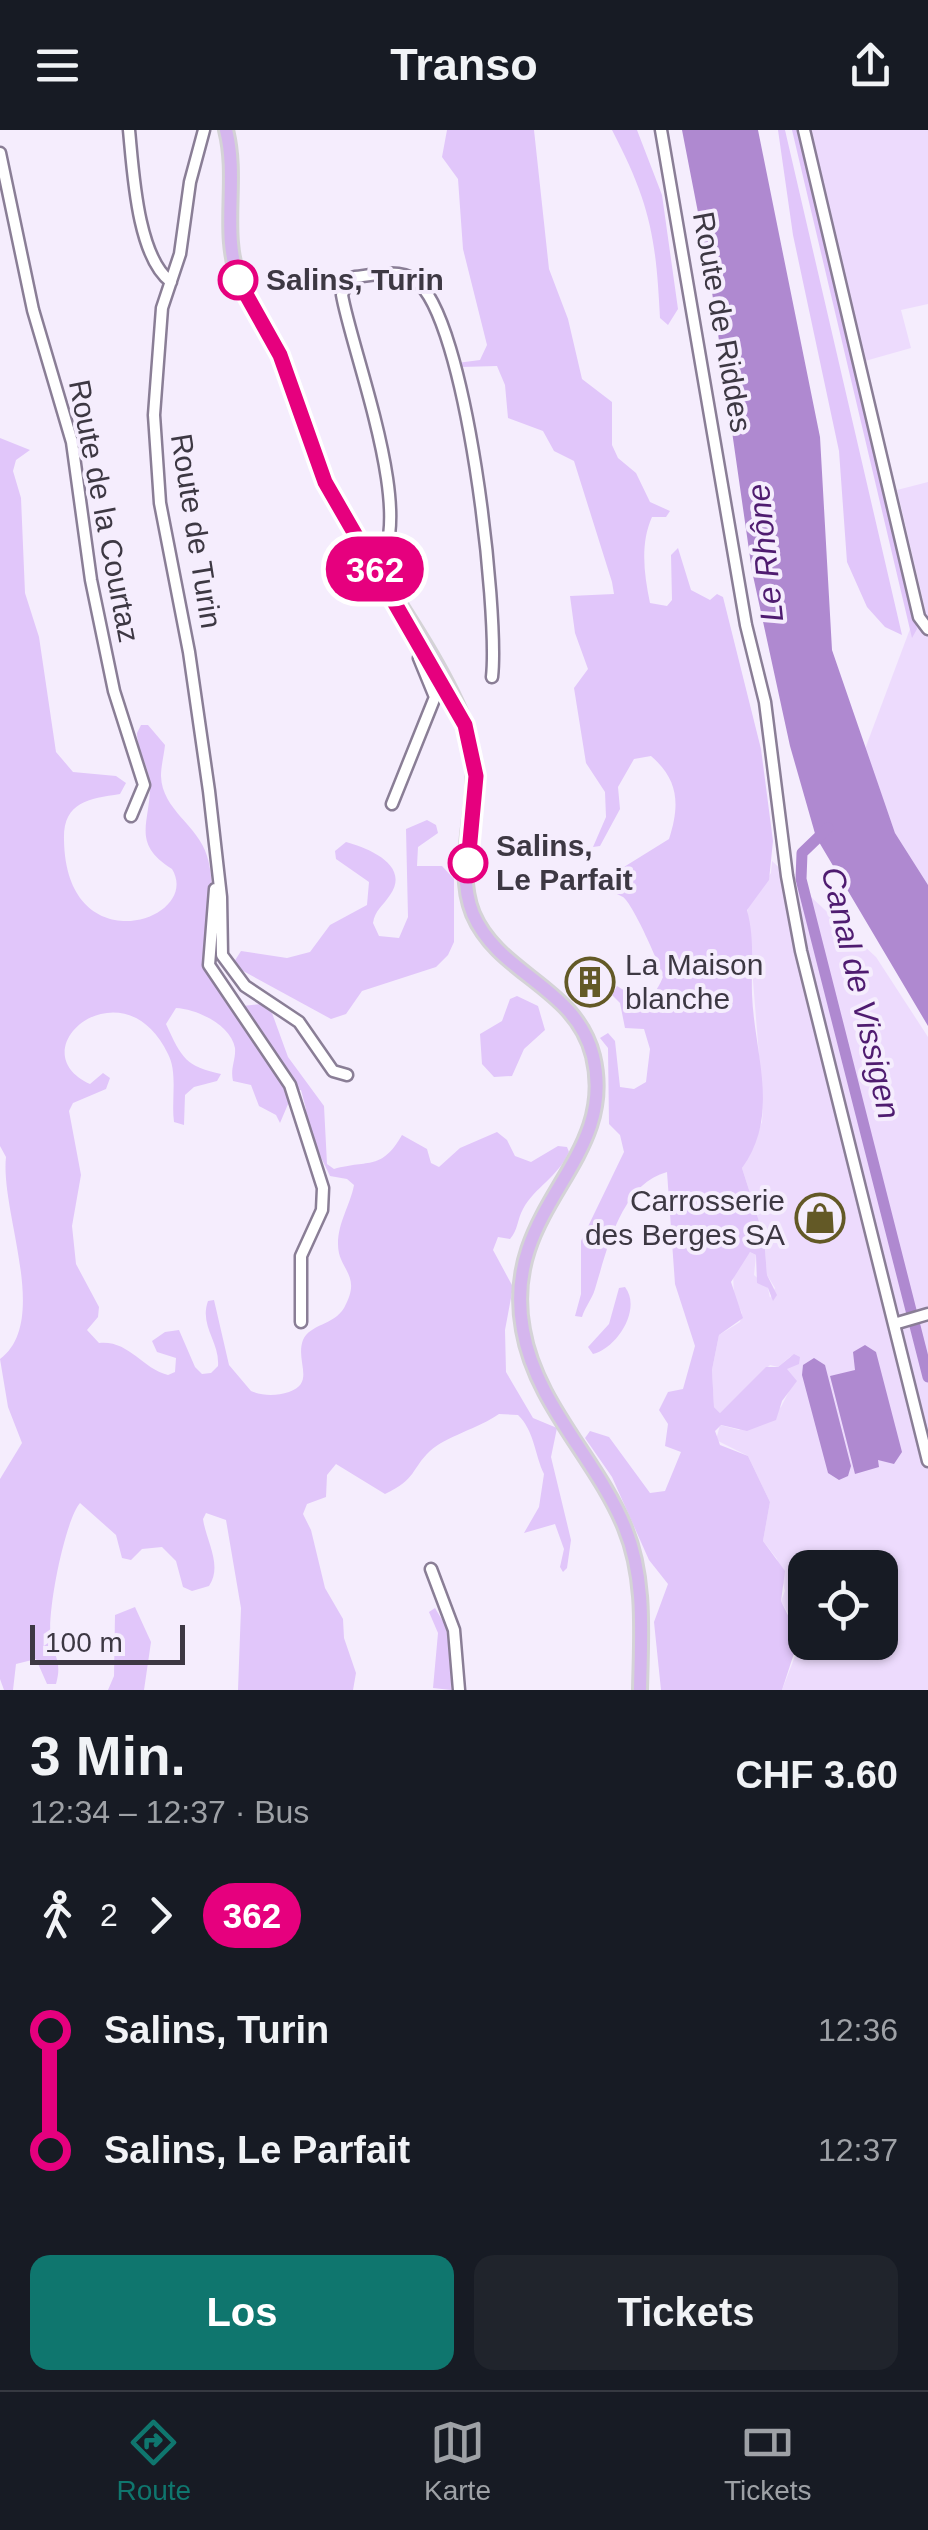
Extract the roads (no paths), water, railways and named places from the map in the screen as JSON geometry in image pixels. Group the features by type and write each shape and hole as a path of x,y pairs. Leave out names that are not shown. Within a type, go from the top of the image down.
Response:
{"main road":[{"path":"226,130 232,162 230,244 238,280 280,355 325,482 460,712 472,748 476,793 467,874 474,916 501,952 564,1002 582,1028 593,1059 598,1091 591,1129 534,1226 524,1259 520,1307 526,1346 539,1379 619,1514 632,1548 640,1595 640,1690"}],"street":[{"path":"129,130 143,227 155,264 170,282"},
{"name":"Route de Turin","path":"204,130 190,182 180,254 158,331 156,457 160,503 194,686 218,883 221,944 226,966 237,978 299,1022 333,1071 347,1075"},
{"name":"Route de Riddes","path":"661,130 689,272 738,582 765,702 794,915 928,1460"},
{"path":"804,130 919,617 928,629"},
{"name":"Route de la Courtaz","path":"0,153 32,310 72,442 91,580 114,692 144,786 131,816"},
{"path":"375,568 386,554 390,507 342,294 348,280 398,274 417,281 428,295 452,361 488,536 495,639 492,677"},
{"path":"392,804 435,697 418,658 424,650"},
{"path":"218,883 208,937 209,965 290,1086 324,1188 322,1210 300,1256 301,1322"},
{"path":"894,1324 928,1314"},
{"path":"431,1569 454,1630 460,1690"}],"water":[{"name":"Le Rhône","path":"682,130 758,130 820,437 832,650 895,833 928,885 928,1026 816,837 790,746 752,571 708,264"},
{"path":"865,1345 876,1352 902,1452 894,1464 878,1460 879,1467 855,1474 830,1376 855,1370 853,1352"},
{"path":"814,1358 825,1365 851,1466 848,1476 839,1480 828,1473 802,1375 803,1365"}],"waterway":[{"name":"Canal de Vissigen","path":"828,828 802,853 801,879 928,1377"}],"place":[{"name":"Salins, Turin","path":"238,280"},
{"name":"Salins, Le Parfait","path":"468,863"},
{"name":"La Maison blanche","path":"590,982"},
{"name":"Carrosserie des Berges SA","path":"820,1218"}]}
